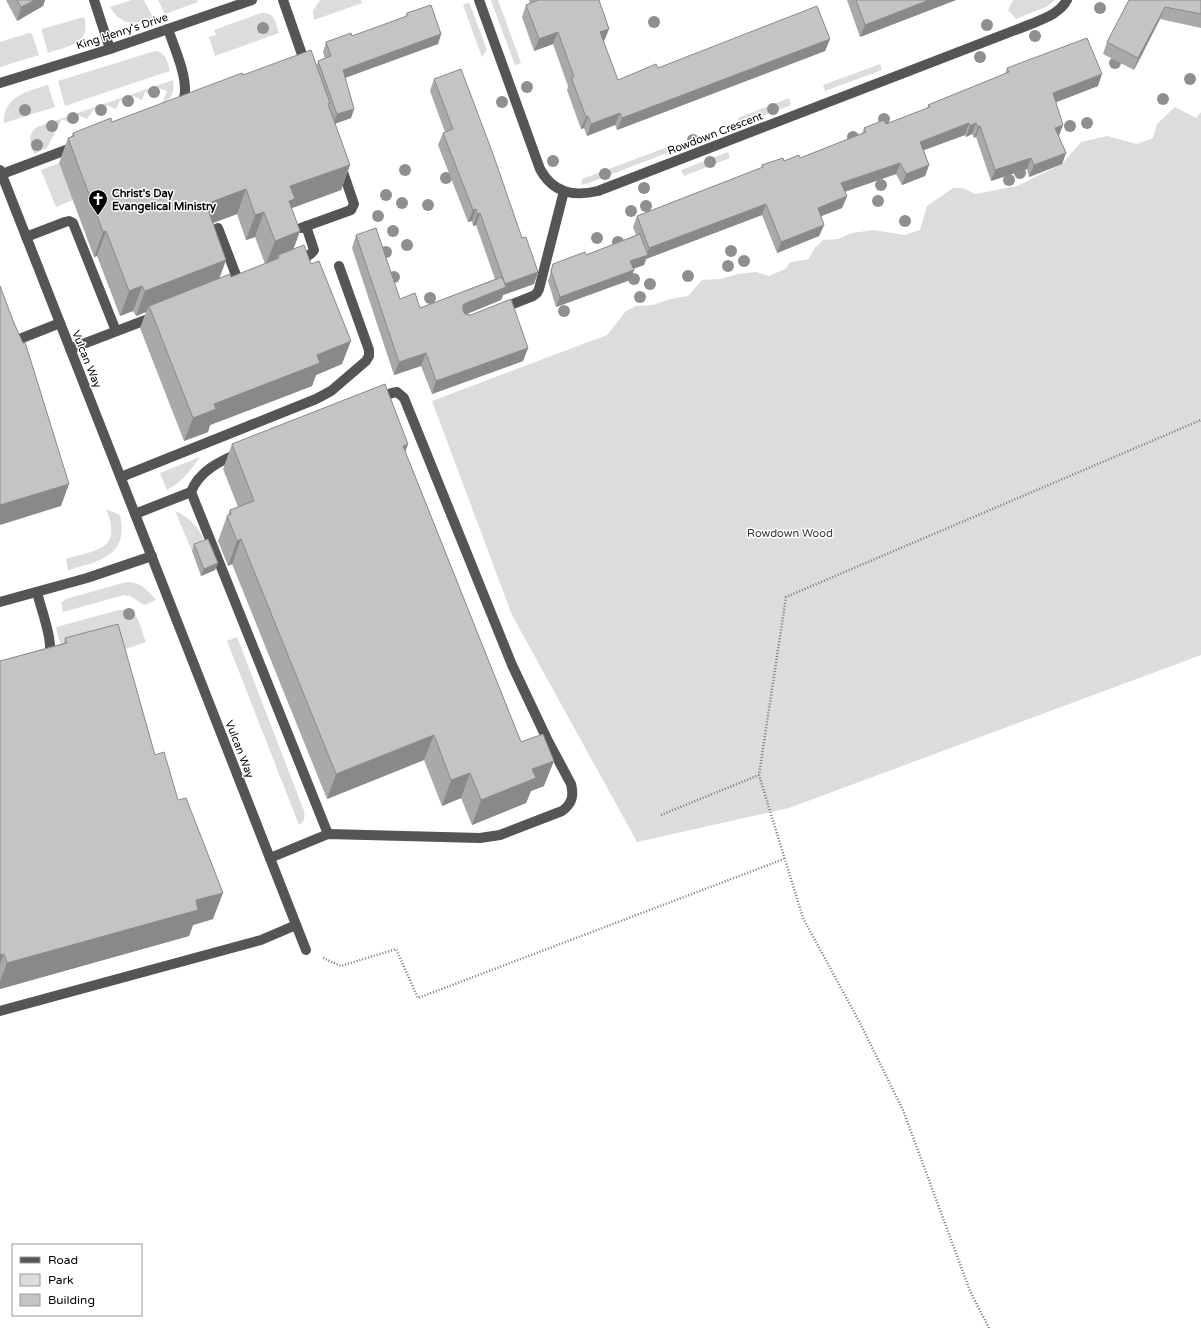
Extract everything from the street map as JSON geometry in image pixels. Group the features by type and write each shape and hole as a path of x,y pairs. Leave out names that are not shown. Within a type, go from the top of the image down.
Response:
{"street":[{"path":"94,0 110,48"},
{"name":"King Henry's Drive","path":"0,83 168,29 252,0"},
{"path":"283,0 301,63 310,76"},
{"name":"Rowdown Crescent","path":"480,0 540,169 547,180 557,188 580,194 587,194 612,186 1031,24 1056,12 1067,0"},
{"path":"167,112 179,105 185,93 182,72 168,29"},
{"path":"1,172 81,144"},
{"path":"287,264 312,254 314,250 302,227 351,210 353,207 354,204 337,155"},
{"name":"Vulcan Way","path":"1,172 306,950"},
{"path":"492,312 537,293 564,191"},
{"path":"26,237 65,222 69,221 73,223 116,331"},
{"path":"218,228 239,283"},
{"path":"121,477 316,399 331,391 366,361 369,356 369,350 339,266"},
{"path":"70,349 167,312"},
{"path":"12,342 60,323"},
{"path":"270,858 328,834 480,838 500,836 562,811 568,806 573,792 571,784 547,739 512,666 404,398 397,392 370,402"},
{"path":"252,448 212,466 193,486 191,492 328,834"},
{"path":"135,514 191,492"},
{"path":"0,602 87,578 152,556"},
{"path":"35,662 46,657 51,649 37,592"},
{"path":"0,1011 261,940 296,925"}],"path":[{"path":"989,1328 970,1291 903,1110 860,1023 803,918 759,775 786,597 1201,420"},
{"path":"661,814 759,775"},
{"path":"306,950 341,966 396,949 418,998 784,859"}],"green space":[{"path":"132,0 144,0 153,18 134,23 124,21 114,13 110,7"},
{"path":"158,0 197,0 198,2 165,14"},
{"path":"320,0 361,0 362,3 314,20 313,11"},
{"path":"498,0 521,63 515,65 491,1"},
{"path":"1013,0 1055,0 1048,6 1016,19 1008,10"},
{"path":"469,2 487,50 482,57 463,5"},
{"path":"261,13 270,14 274,18 279,33 215,56 209,37 216,35 214,30"},
{"path":"84,17 86,26 85,33 81,38 70,46 48,53 42,29"},
{"path":"29,33 32,34 39,55 0,67 0,42"},
{"path":"155,51 164,55 170,71 65,106 58,81"},
{"path":"880,64 882,70 825,91 823,85"},
{"path":"173,80 174,88 172,95 168,101 161,105 167,91 158,88 154,96 145,92 142,100 133,96 129,104 120,100 116,109 107,105 102,113 94,109 87,119 78,115 72,124 62,119 47,148 34,154 30,139 32,133 37,127"},
{"path":"48,85 55,107 4,123 5,114 12,101 18,96"},
{"path":"789,98 791,105 740,124 738,118"},
{"name":"Rowdown Wood","path":"1175,107 1196,118 1201,112 1201,655 789,808 637,842 512,615 432,401 607,335 626,311 636,306 653,305 670,299 688,296 702,280 721,279 738,274 756,272 769,276 785,269 791,262 809,259 814,249 823,240 838,239 852,233 874,230 904,235 920,230 927,206 953,188 963,188 975,194 1017,186 1062,164 1081,142 1107,136 1137,144 1153,138 1157,124"},
{"path":"670,146 672,151 581,185 582,179"},
{"path":"728,152 730,158 684,176 681,170"},
{"path":"59,163 73,200 56,207 41,170"},
{"path":"200,457 190,471 181,480 167,490 160,473"},
{"path":"106,509 120,515 122,529 120,540 116,548 101,559 68,570 66,559 97,550 109,541 111,533"},
{"path":"175,511 186,517 195,525 202,535 205,546 192,551"},
{"path":"126,582 135,583 143,587 156,600 144,605 130,596 124,595 63,612 61,603 66,599"},
{"path":"129,609 138,619 146,642 117,652 61,648 56,627 119,610"},
{"path":"237,637 304,811 304,819 299,825 227,641"}],"building":[{"path":"17,0 35,0 21,7"},
{"path":"538,0 599,0 609,29 600,32 618,80 656,64 658,68 817,6 830,39 622,118 620,113 591,124 588,116 586,117 571,77 574,77 558,32 539,39 526,5"},
{"path":"856,0 929,0 865,25"},
{"path":"1129,0 1201,0 1201,14 1165,7 1138,58 1107,42"},
{"path":"431,5 441,34 343,70 354,109 337,114 318,61 331,56 326,42 351,33 352,36 407,16 407,13"},
{"path":"1087,38 1102,74 1053,93 1063,125 1055,128 1066,153 1034,165 1031,158 995,170 980,126 978,127 976,123 970,126 969,123 920,142 929,165 906,174 900,163 841,183 847,196 818,208 824,225 781,242 766,204 649,248 637,216 763,167 762,165 783,158 784,161 799,155 800,158 866,132 864,128 884,120 886,124 930,107 928,105 1009,72 1007,68"},
{"path":"311,50 330,103 328,104 350,165 290,186 295,199 289,201 300,231 275,241 264,212 255,215 246,189 206,204 226,260 145,291 142,286 129,291 106,231 103,232 68,138 74,136 73,133 111,118 112,122 242,73 243,75"},
{"path":"461,69 493,154 522,238 526,237 538,272 505,284 480,213 477,214 476,209 473,210 443,133 453,129 434,79"},
{"path":"376,228 400,299 415,293 420,308 502,277 506,287 466,303 463,305 463,311 465,314 471,315 511,299 528,348 436,381 426,353 399,362 356,235"},
{"path":"640,234 648,255 630,261 634,270 560,297 551,271 553,264 585,252 586,255"},
{"path":"304,245 311,264 319,261 351,341 317,355 320,363 214,404 216,409 193,418 149,306 230,274 231,277 279,258 278,255"},
{"path":"0,286 14,323 23,343 25,342 69,484 0,505"},
{"path":"385,384 408,444 403,446 521,742 543,734 554,761 532,769 536,778 481,800 470,773 451,780 434,735 336,774 241,539 237,541 227,516 231,514 230,510 254,501 232,444"},
{"path":"208,539 218,563 204,569 194,544"},
{"path":"118,624 155,755 164,752 178,800 186,798 223,893 196,900 198,910 7,963 4,954 0,955 0,661 67,643 65,638"}],"place":[{"name":"Christ's Day Evangelical Ministry","path":"98,216"}]}
